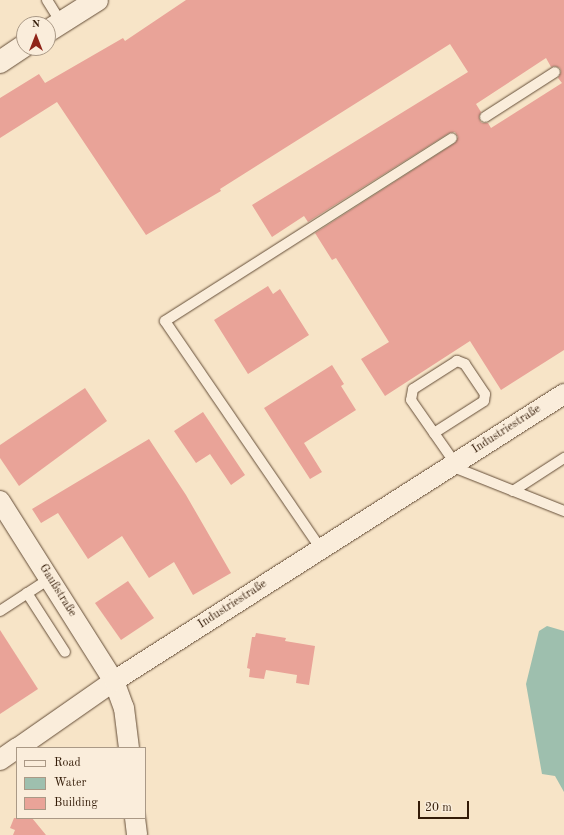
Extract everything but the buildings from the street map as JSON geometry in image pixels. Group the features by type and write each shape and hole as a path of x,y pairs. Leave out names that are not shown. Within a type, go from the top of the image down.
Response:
{"street":[{"path":"56,25 96,0"},
{"path":"0,62 16,51"},
{"name":"Industriestraße","path":"18,747 114,682 564,394"},
{"name":"Gaußstraße","path":"0,501 114,682 124,708 129,747"},
{"name":"Industriestraße","path":"0,760 16,749"},
{"path":"135,819 137,835"}],"lane":[{"path":"47,0 51,16"},
{"path":"485,117 555,72"},
{"path":"321,549 165,321 452,138"},
{"path":"434,433 484,401 485,394 465,364 457,361 413,389 411,400 434,433 453,465"},
{"path":"513,491 564,458"},
{"name":"Industriestraße","path":"453,465 564,511"},
{"path":"0,611 49,579"},
{"path":"27,593 65,652"}],"water":[{"path":"547,626 564,631 564,792 555,776 542,774 526,684 539,631"}]}
